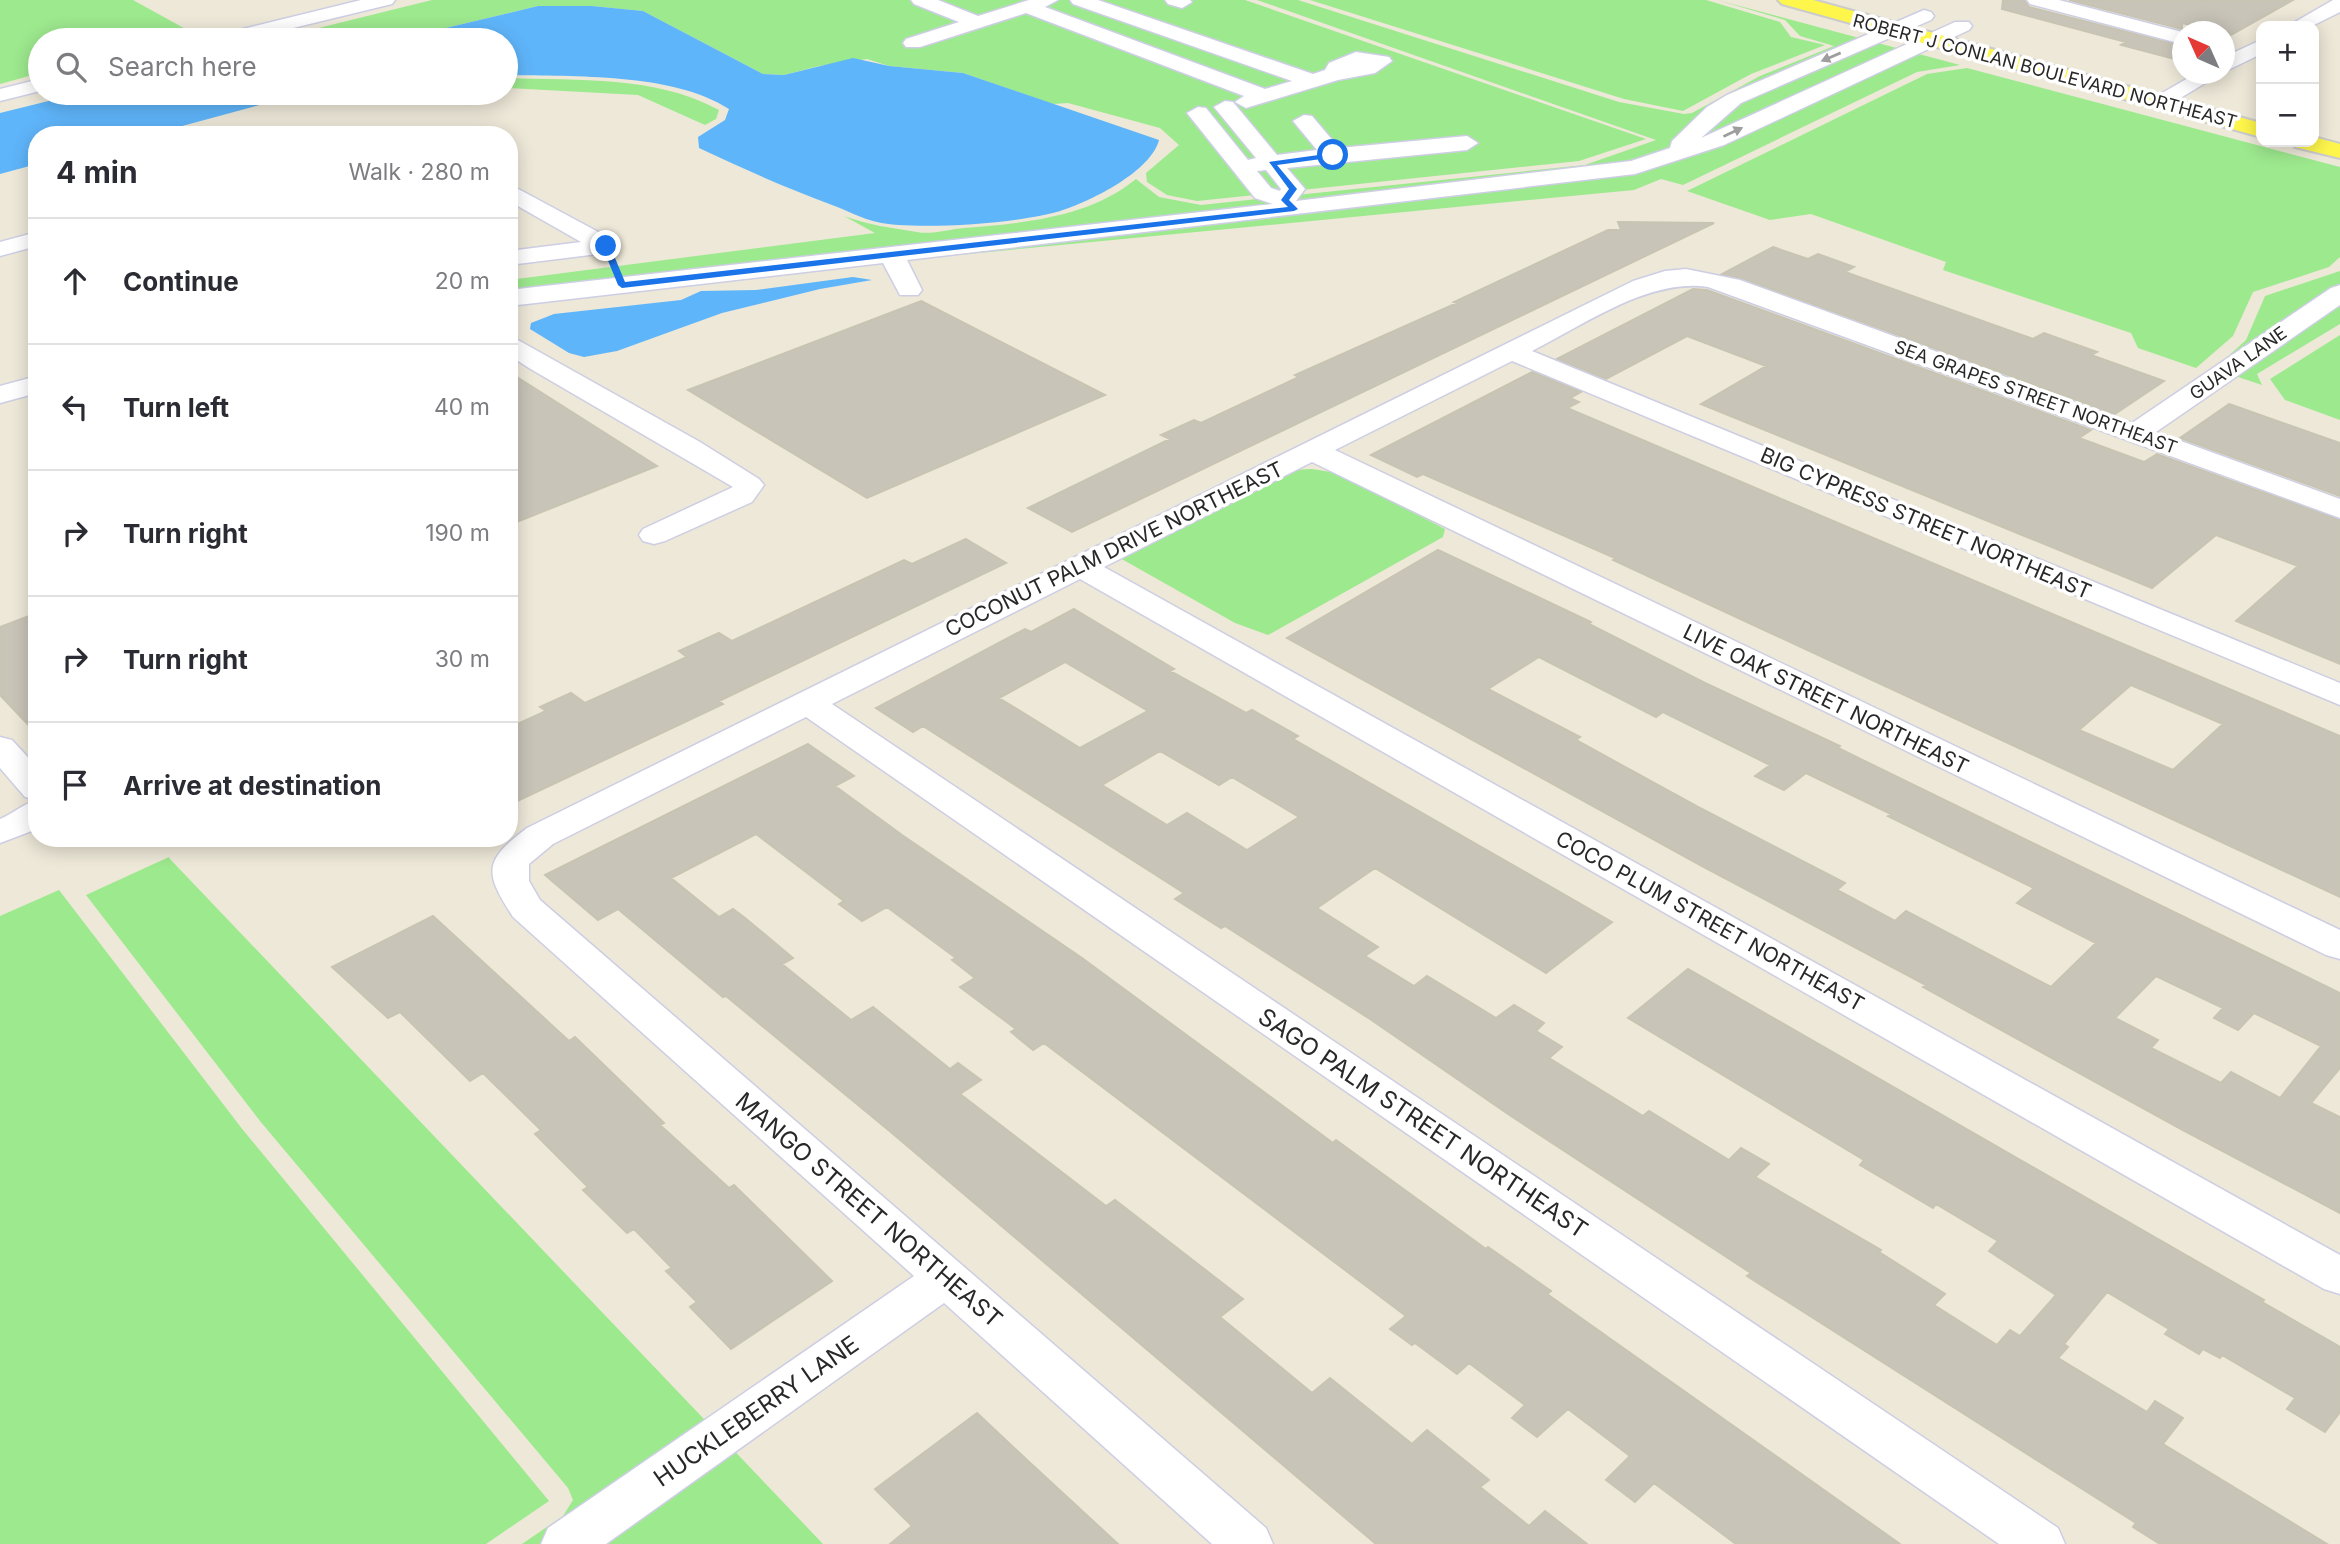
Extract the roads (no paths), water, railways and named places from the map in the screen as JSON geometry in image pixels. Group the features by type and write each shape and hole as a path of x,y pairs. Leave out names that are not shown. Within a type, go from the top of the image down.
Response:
{"main road":[{"name":"ROBERT J CONLAN BOULEVARD NORTHEAST","path":"1788,0 2256,129"},
{"name":"ROBERT J CONLAN BOULEVARD NORTHEAST","path":"1865,0 2256,106"},
{"path":"2319,122 2340,128"},
{"path":"2319,146 2340,151"}],"street":[{"path":"261,28 340,4 385,0"},
{"path":"921,0 977,22"},
{"path":"914,43 1048,0"},
{"path":"1080,0 1312,81"},
{"path":"2037,0 2071,3 2172,35"},
{"path":"2308,21 2340,4"},
{"path":"1027,7 1267,97"},
{"path":"1669,155 1715,112 1766,84 1924,16"},
{"path":"518,297 1290,204 1571,176 1635,167 1716,140 1962,26"},
{"path":"2235,49 2253,50"},
{"path":"2235,60 2253,50"},
{"path":"1218,116 1335,74"},
{"path":"1766,84 1809,96"},
{"path":"2156,103 2192,84"},
{"path":"0,95 28,88"},
{"path":"1218,116 1272,163 1293,189 1290,204"},
{"path":"1218,116 1237,158 1263,193 1290,204"},
{"path":"1304,121 1333,155"},
{"path":"1237,158 1272,163 1467,143"},
{"path":"1237,158 1256,147"},
{"path":"518,196 606,246 622,285"},
{"path":"0,249 28,241"},
{"path":"518,257 606,246"},
{"path":"892,254 909,290"},
{"name":"COCONUT PALM DRIVE NORTHEAST","path":"511,864 520,851 540,836 1660,279 1699,276 1731,285"},
{"name":"SEA GRAPES STREET NORTHEAST","path":"1731,285 2340,509"},
{"name":"GUAVA LANE","path":"2136,433 2340,293"},
{"path":"518,349 749,485 742,496 653,535"},
{"name":"BIG CYPRESS STREET NORTHEAST","path":"1512,352 2340,695"},
{"path":"0,395 28,387"},
{"name":"LIVE OAK STREET NORTHEAST","path":"1312,451 2340,946"},
{"name":"COCO PLUM STREET NORTHEAST","path":"1080,566 2340,1276"},
{"name":"SAGO PALM STREET NORTHEAST","path":"807,702 2040,1544"},
{"path":"0,832 28,820"},
{"name":"MANGO STREET NORTHEAST","path":"511,864 510,881 526,908 1248,1544"},
{"name":"HUCKLEBERRY LANE","path":"566,1544 946,1278"}],"water":[{"path":"538,6 592,6 643,11 763,74 784,75 853,58 889,66 963,73 1159,140 1145,163 1133,173 1104,192 1063,210 998,222 943,226 895,225 860,217 699,148 698,137 725,120 729,109 705,97 679,88 620,79 518,75 518,28 445,28"},
{"path":"32,105 260,105 182,126 28,126 28,166 0,174 0,113"},
{"path":"853,277 872,280 820,289 722,313 617,351 584,357 569,353 530,329 531,323 554,314 681,300 701,291 756,290"}]}
